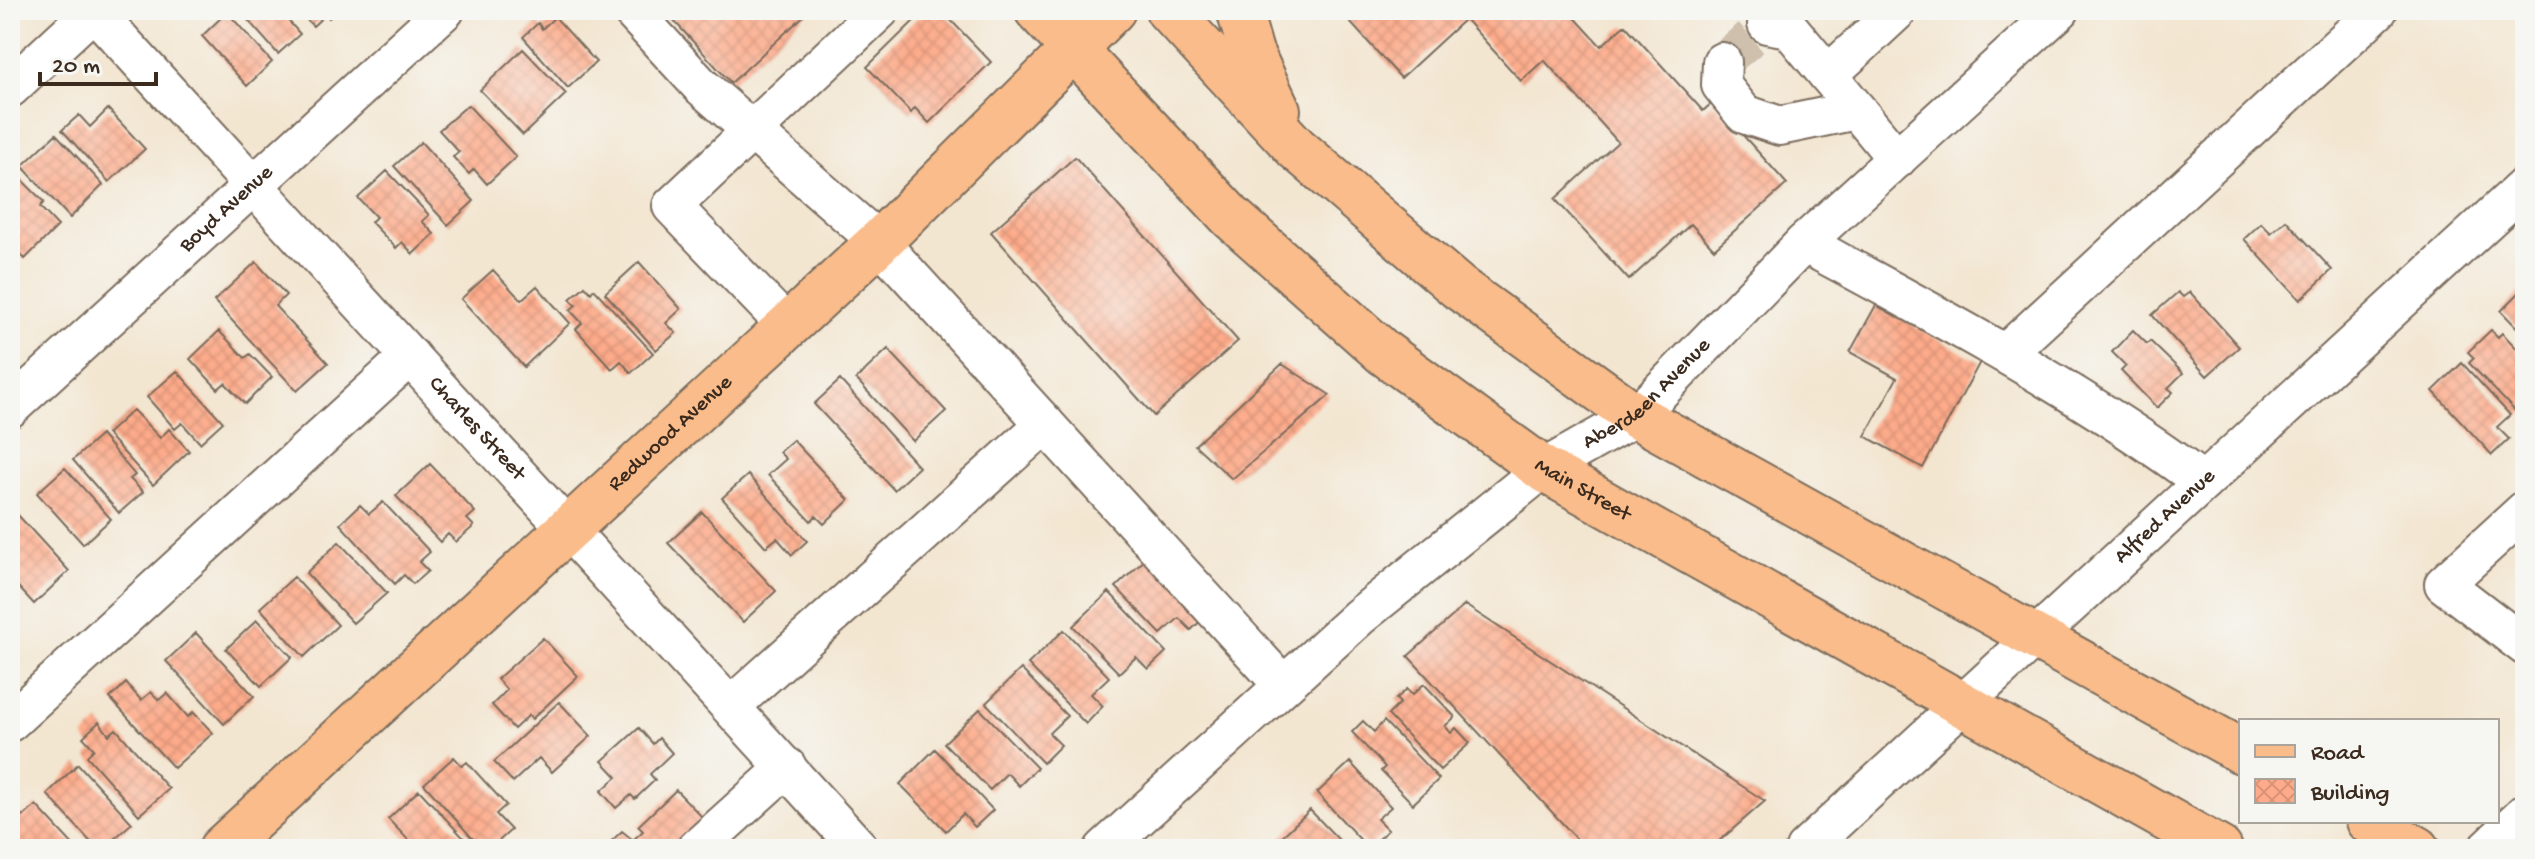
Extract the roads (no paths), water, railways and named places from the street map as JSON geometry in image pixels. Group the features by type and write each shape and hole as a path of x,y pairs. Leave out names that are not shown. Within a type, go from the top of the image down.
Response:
{"main road":[{"name":"Main Street","path":"1037,10 1231,217 1384,353 1543,469 1961,707 2220,849"},
{"name":"Redwood Avenue","path":"221,849 570,531 879,242 1113,10"},
{"path":"1168,10 1296,148 1458,287 1636,416 2239,750"},
{"path":"1239,10 1251,52 1296,148"},
{"path":"2372,823 2418,849"}],"street":[{"name":"Charles Street","path":"94,10 860,849"},
{"path":"10,88 94,10"},
{"name":"Boyd Avenue","path":"10,408 445,10"},
{"path":"631,10 701,86 879,242 1283,685"},
{"path":"788,327 672,206 750,129 880,10"},
{"path":"1828,75 1898,10"},
{"path":"2006,353 2378,10"},
{"name":"Aberdeen Avenue","path":"1104,849 1359,617 1543,469 1636,416 1804,243 1897,159 2045,15"},
{"path":"1767,24 1789,28 1897,159"},
{"path":"1722,62 1721,85 1744,114 1780,126 1857,110"},
{"name":"Alfred Avenue","path":"1805,849 2525,186"},
{"path":"1804,243 2006,353 2165,453 2203,482"},
{"path":"10,722 410,356"},
{"path":"731,706 1045,424"},
{"path":"2525,510 2444,584 2525,646"},
{"path":"696,849 787,767"},
{"path":"2487,849 2525,813"}],"tunnel":[{"path":"1722,62 1767,24"}]}
